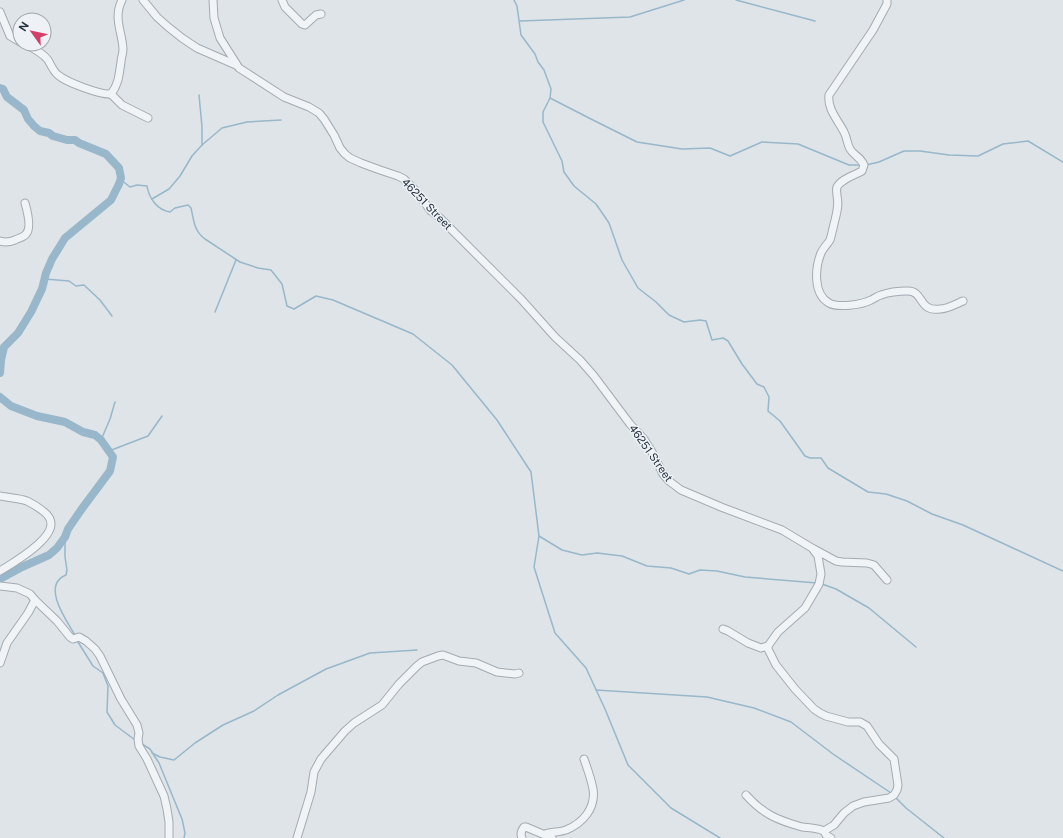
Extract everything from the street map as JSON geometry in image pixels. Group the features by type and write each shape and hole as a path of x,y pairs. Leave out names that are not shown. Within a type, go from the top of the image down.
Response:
{"street":[{"path":"111,94 115,90 118,81 122,55 118,16 118,10 122,0"},
{"path":"142,0 157,17 182,38 197,48 237,65"},
{"name":"46251 Street","path":"213,0 214,18 220,38 237,65 250,76 284,97 309,107 319,113 343,151 350,158 398,176 408,183 431,210 522,300 555,337 580,360 630,424 644,439 663,474 675,486 721,507 782,530 836,561 874,565 888,580"},
{"path":"282,0 285,7 302,24 305,25 316,15 321,14"},
{"path":"887,0 887,4 873,30 829,95 829,104 844,131 851,150 860,158 864,165 862,171 846,179 837,186 838,201 835,219 831,238 819,259 817,273 818,286 826,301 833,305 839,306 866,302 888,293 909,291 916,293 924,305 933,309 940,309 963,301"},
{"path":"0,12 10,36 12,37"},
{"path":"38,52 45,56 61,78 93,90 111,94 122,104 148,118"},
{"path":"0,241 12,241 27,233 29,225 25,203"},
{"path":"0,496 35,504 45,512 51,524 45,536 33,550 0,571"},
{"path":"723,629 748,643 761,648 768,646 778,632 805,608 819,584 821,574 820,564 818,556 812,548"},
{"path":"0,586 20,589 30,594 57,620 70,637 79,638 86,641 100,656 137,725 140,746 162,790 173,838"},
{"path":"0,663 7,643 28,613 35,600"},
{"path":"768,646 769,652 776,664 795,690 814,709 826,716 848,722 860,722 867,726 879,744 892,756 895,764 898,785 894,795 888,798 864,802 853,806 844,813 834,826 824,831"},
{"path":"297,838 314,772 320,759 354,723 382,705 417,666 428,660 443,655 459,661 476,663 497,672 514,674 519,673"},
{"path":"545,834 565,830 575,826 583,820 589,812 593,802 594,790 584,759"},
{"path":"746,795 765,813 794,824 824,831 832,838"},
{"path":"169,822 169,838"},
{"path":"522,838 521,832 524,827 552,838"}],"waterway":[{"path":"514,0 517,6 521,35 535,54 538,62 544,70 551,89 550,98 543,112 543,122 562,161 564,172 574,186 596,204 609,223 622,260 638,288 656,302 669,315 684,322 700,320 706,321 712,340 723,338 728,341 742,364 757,384 764,387 769,397 768,411 780,421 805,456 810,458 821,458 828,468 868,492 886,494 907,501 932,514 963,525 1063,571"},
{"path":"520,21 630,17 684,0"},
{"path":"736,0 815,21"},
{"path":"0,88 3,89 7,97 24,110 28,119 40,131 67,140 75,140 106,154 119,168 121,178 111,200 65,238 52,259 46,273 42,289 31,312 18,333 4,347 0,373"},
{"path":"199,95 202,145"},
{"path":"550,98 637,142 682,149 710,148 730,156 762,142 798,144 849,165 861,165"},
{"path":"152,199 169,189 180,176 192,156 202,145 222,128 247,122 281,120"},
{"path":"866,165 879,162 904,151 978,156 1003,144 1028,141 1063,162"},
{"path":"120,179 130,187 137,185 147,186 154,203 165,211 170,212 175,208 188,205 191,208 194,221 201,236 240,262 258,268 271,270 282,284 287,306 294,309 316,296 333,300 413,334 452,365 497,420 531,472 539,536 534,567 555,633 586,668 628,765 671,808 720,838"},
{"path":"215,312 236,260"},
{"path":"45,279 69,281 76,286 84,285 100,300 112,316"},
{"path":"0,397 11,406 37,416 65,422 83,432 95,435 101,440 113,457 110,471 81,510 57,548 49,555 0,579"},
{"path":"101,440 115,402"},
{"path":"109,451 148,436 162,416"},
{"path":"539,536 562,550 582,555 597,553 622,556 647,566 671,568 689,574 700,570 717,571 745,577 817,583"},
{"path":"65,537 65,557 67,570 66,575 59,580 56,586 55,594 66,621 75,635"},
{"path":"822,584 836,589 869,608 916,647"},
{"path":"78,642 93,666 103,673 108,686 107,712 115,725 135,740"},
{"path":"152,753 160,757 174,760 195,743 223,725 254,711 278,695 326,669 370,653 417,650"},
{"path":"596,690 707,697 754,708 791,722 833,754 891,793"},
{"path":"142,744 150,749 159,763 182,819 185,833 184,838"},
{"path":"895,797 906,808 944,838"}]}
